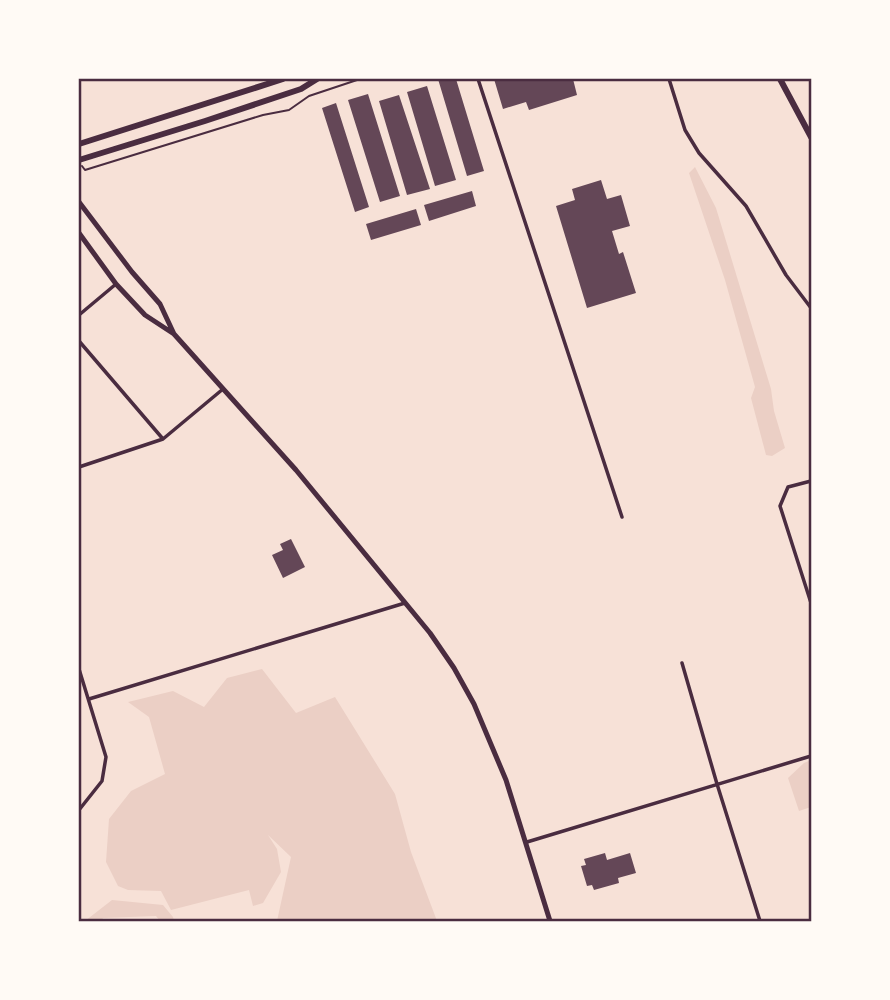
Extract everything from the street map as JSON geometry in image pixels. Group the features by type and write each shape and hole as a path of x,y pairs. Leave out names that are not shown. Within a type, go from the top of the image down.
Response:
{"main road":[{"path":"79,144 283,79"},
{"path":"79,160 301,89 317,79"},
{"path":"780,79 811,137"},
{"path":"79,202 160,304 174,334"},
{"path":"79,233 116,284 145,315 174,334 296,470 440,648 474,704 506,780 550,921"}],"street":[{"path":"478,79 622,517"},
{"path":"669,79 685,130 699,153 746,206 786,275 811,309"},
{"path":"79,315 116,284"},
{"path":"79,341 163,439"},
{"path":"79,467 163,439 223,389"},
{"path":"811,481 788,487 780,506 811,603"},
{"path":"89,699 406,603"},
{"path":"682,663 760,921"},
{"path":"79,669 106,757 102,781 79,810"},
{"path":"527,842 811,756"},
{"path":"79,800 83,804"}],"path":[{"path":"85,170 263,115 289,110 309,96 360,79"}],"shaded area":[{"path":"695,167 716,208 771,389 774,411 785,448 772,456 766,455 751,398 755,387 725,280 689,173"},
{"path":"262,669 296,713 335,697 395,794 411,852 437,921 277,921 291,857 268,835 277,849 281,872 263,903 253,906 249,890 171,910 161,891 128,890 118,886 106,862 109,819 131,791 165,774 149,717 128,702 173,691 204,707 227,678"},
{"path":"811,760 811,807 799,811 788,778"},
{"path":"112,900 163,905 174,921 160,921 156,916 85,921"}],"building":[{"path":"438,79 456,79 484,171 467,176"},
{"path":"494,79 573,79 577,95 529,110 526,102 503,109"},
{"path":"427,86 456,180 435,186 407,92"},
{"path":"368,94 400,196 380,202 348,100"},
{"path":"399,95 430,189 407,195 379,101"},
{"path":"336,103 369,207 355,212 322,108"},
{"path":"601,180 607,199 621,195 630,226 612,231 619,254 623,252 636,293 587,308 556,206 575,200 572,189"},
{"path":"472,191 476,206 429,221 424,205"},
{"path":"416,209 421,225 371,240 366,224"},
{"path":"291,539 305,567 283,578 272,555 283,550 280,544"},
{"path":"605,853 607,860 630,853 636,873 618,878 619,883 594,890 592,885 587,886 581,866 586,865 584,859"}]}
